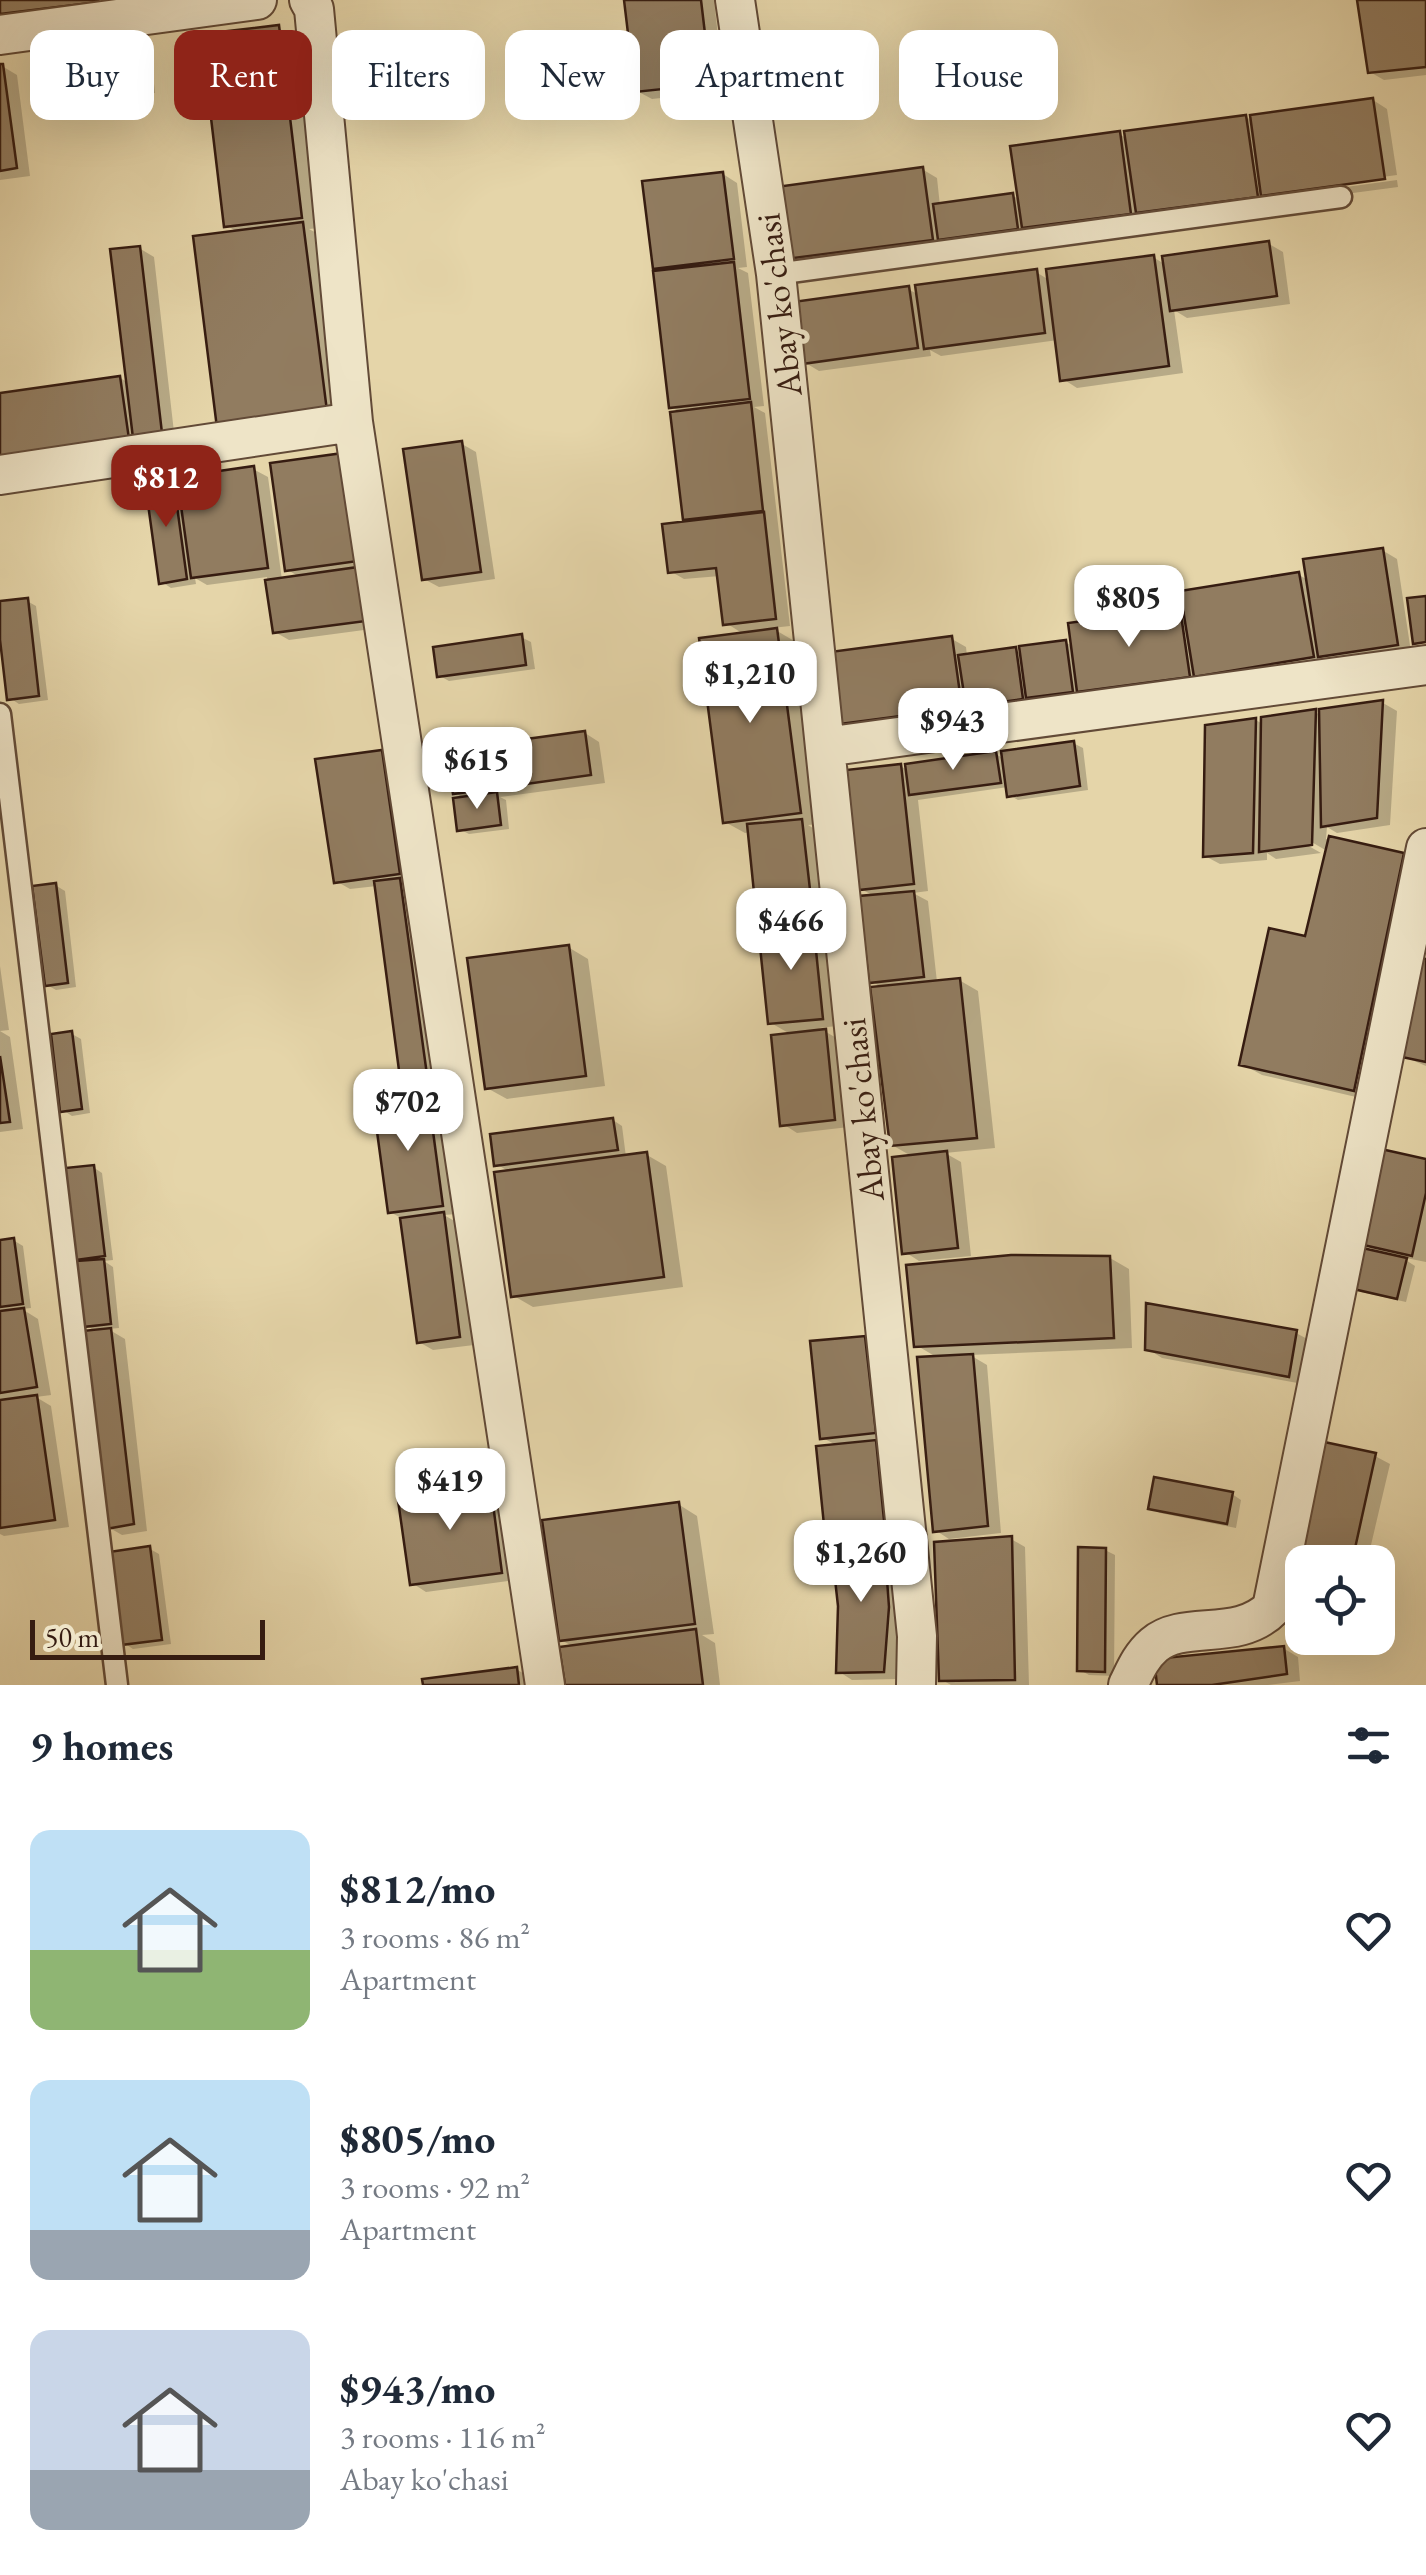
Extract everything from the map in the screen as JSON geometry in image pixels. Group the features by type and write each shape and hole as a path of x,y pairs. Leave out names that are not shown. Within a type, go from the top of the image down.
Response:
{"street":[{"path":"0,36 256,0"},
{"path":"309,0 314,9 353,422 545,1685"},
{"name":"Abay ko'chasi","path":"735,0 776,274 917,1636 916,1685"},
{"path":"0,475 353,422"},
{"path":"825,748 1426,665"},
{"path":"1128,1685 1140,1661 1165,1637 1250,1625 1272,1608 1426,848"}],"lane":[{"path":"776,274 1341,197"},
{"path":"0,714 117,1685"}],"building":[{"path":"0,0 98,0 99,2 0,14"},
{"path":"624,0 701,0 705,30 660,30 660,89 640,91 640,30 628,30"},
{"path":"1357,0 1426,0 1426,67 1368,73"},
{"path":"279,25 280,30 236,30"},
{"path":"0,64 17,168 0,171"},
{"path":"1373,98 1385,179 1261,196 1250,115"},
{"path":"1246,115 1258,197 1136,213 1124,131"},
{"path":"211,120 290,120 302,218 224,227"},
{"path":"1120,131 1131,214 1022,228 1010,146"},
{"path":"923,167 933,240 786,259 776,187"},
{"path":"723,172 734,259 653,269 642,181"},
{"path":"1013,193 1018,229 938,240 933,204"},
{"path":"303,222 327,411 217,428 193,236"},
{"path":"1269,241 1277,296 1170,311 1162,256"},
{"path":"140,246 162,433 133,438 110,249"},
{"path":"1154,255 1169,366 1060,381 1046,269"},
{"path":"734,262 750,399 669,408 653,271"},
{"path":"1037,269 1045,333 924,349 915,285"},
{"path":"909,286 918,348 802,364 793,302"},
{"path":"120,376 129,439 0,457 0,393"},
{"path":"751,402 763,511 683,520 670,412"},
{"path":"462,441 481,572 422,580 403,449"},
{"path":"343,453 358,561 285,571 270,463"},
{"path":"254,466 268,568 191,578 177,477"},
{"path":"173,477 187,579 159,584 145,482"},
{"path":"764,512 776,619 723,625 716,568 668,573 662,524"},
{"path":"1383,548 1398,645 1318,657 1303,559"},
{"path":"358,567 366,621 273,633 265,580"},
{"path":"1299,572 1314,657 1194,677 1180,591"},
{"path":"1426,596 1426,642 1413,644 1407,598"},
{"path":"28,598 39,696 7,700 0,601"},
{"path":"1180,608 1190,677 1077,692 1068,623"},
{"path":"777,628 801,813 723,823 699,638"},
{"path":"522,634 526,665 437,677 433,647"},
{"path":"952,636 962,708 840,724 830,652"},
{"path":"1066,640 1073,692 1026,698 1019,646"},
{"path":"1016,647 1023,699 966,707 958,655"},
{"path":"1383,700 1377,818 1321,827 1319,709"},
{"path":"1316,709 1312,845 1259,852 1261,717"},
{"path":"1256,718 1253,853 1203,857 1205,725"},
{"path":"585,731 591,775 453,794 446,750"},
{"path":"1074,741 1080,786 1007,797 1001,751"},
{"path":"382,750 400,874 334,883 315,759"},
{"path":"996,751 1001,783 909,795 905,764"},
{"path":"901,764 914,884 859,890 846,770"},
{"path":"497,792 501,825 457,831 453,798"},
{"path":"802,819 813,916 757,922 747,824"},
{"path":"1329,836 1404,853 1354,1091 1239,1065 1269,928 1305,936"},
{"path":"400,878 427,1075 400,1078 374,881"},
{"path":"56,883 68,983 45,986 32,886"},
{"path":"914,891 924,977 869,983 859,896"},
{"path":"813,921 823,1019 768,1024 758,927"},
{"path":"569,945 586,1076 485,1089 467,958"},
{"path":"1418,957 1426,959 1426,1062 1397,1056"},
{"path":"960,978 977,1138 890,1146 870,987"},
{"path":"826,1029 835,1120 780,1126 771,1035"},
{"path":"72,1031 82,1109 60,1112 51,1034"},
{"path":"0,1056 10,1122 0,1123"},
{"path":"428,1094 443,1206 388,1213 373,1102"},
{"path":"613,1118 618,1150 494,1166 490,1134"},
{"path":"1381,1149 1426,1159 1426,1193 1412,1256 1359,1244"},
{"path":"947,1151 958,1248 902,1254 892,1157"},
{"path":"647,1152 664,1277 511,1297 494,1172"},
{"path":"94,1165 105,1256 76,1260 65,1168"},
{"path":"444,1212 460,1337 417,1343 400,1218"},
{"path":"14,1238 23,1304 0,1307 0,1240"},
{"path":"1358,1247 1407,1258 1397,1299 1349,1288"},
{"path":"1011,1255 1110,1256 1114,1338 914,1347 906,1265"},
{"path":"104,1259 111,1324 83,1327 76,1261"},
{"path":"1146,1303 1297,1330 1289,1377 1145,1350"},
{"path":"24,1308 37,1387 0,1393 0,1311"},
{"path":"111,1328 134,1524 106,1529 82,1331"},
{"path":"865,1336 876,1433 820,1439 810,1341"},
{"path":"973,1354 988,1526 933,1532 917,1357"},
{"path":"37,1395 55,1520 0,1528 0,1400"},
{"path":"876,1440 885,1530 825,1535 816,1446"},
{"path":"1315,1440 1376,1453 1356,1545 1294,1545"},
{"path":"1154,1477 1233,1492 1227,1524 1148,1509"},
{"path":"490,1481 502,1573 410,1585 397,1493"},
{"path":"679,1502 695,1624 559,1641 542,1520"},
{"path":"1012,1536 1015,1680 939,1681 934,1542"},
{"path":"884,1538 889,1607 884,1672 836,1673 838,1606 831,1543"},
{"path":"150,1546 162,1640 121,1645 109,1552"},
{"path":"1078,1547 1106,1548 1105,1672 1077,1671"},
{"path":"696,1629 703,1685 565,1685 559,1647"},
{"path":"1284,1646 1287,1674 1212,1685 1157,1685 1154,1659"},
{"path":"517,1667 519,1685 423,1685 422,1679"}]}
